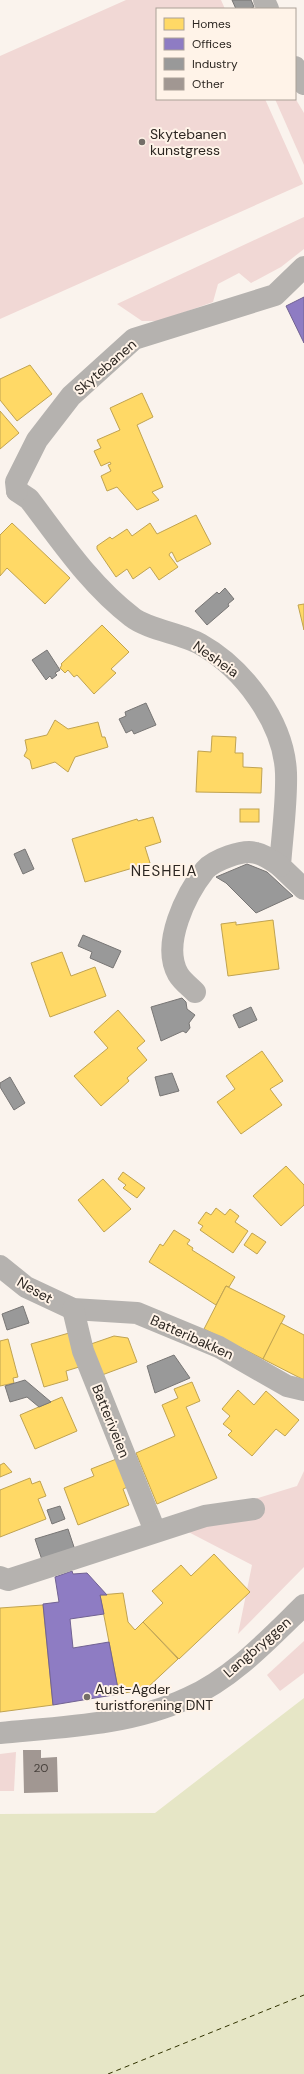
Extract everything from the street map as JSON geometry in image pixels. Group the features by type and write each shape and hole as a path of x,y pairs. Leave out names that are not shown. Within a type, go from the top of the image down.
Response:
{"street":[{"path":"296,69 304,84"},
{"name":"Skytebanen","path":"9,494 37,440 71,396 134,339 275,295 304,267"},
{"name":"Nesheia","path":"9,494 29,499 94,584 134,619 200,644 240,674 265,709 282,749 286,773 280,866"},
{"path":"195,992 178,974 172,952 178,914 206,869 221,858 255,852 270,859 280,866 304,889"},
{"name":"Neset","path":"0,1266 26,1287 73,1310"},
{"name":"Batteribakken","path":"73,1310 137,1313 219,1347 287,1386 304,1390"},
{"name":"Batteriveien","path":"73,1310 83,1352 155,1531"},
{"path":"0,1577 8,1580 155,1531 206,1516 254,1509"},
{"name":"Langbryggen","path":"0,1733 117,1721 156,1711 189,1698 227,1675 250,1657 304,1605"}],"shaded area":[{"name":"Skytebanen kunstgress","path":"126,0 221,0 225,8 156,8 156,100 265,100 303,184 0,319 0,56"},
{"path":"275,100 296,100 304,113 304,165"},
{"path":"304,217 304,249 281,267 251,283 239,273 218,284 213,302 160,321 142,321 117,304"},
{"path":"304,1471 304,1567 238,1634 252,1565 173,1524 297,1486"},
{"path":"304,1641 304,1673 280,1691 267,1675"},
{"path":"304,1698 304,2074 0,2074 0,1814 155,1813"},
{"path":"16,1752 14,1791 0,1791 0,1754"}],"building: Homes":[{"path":"30,365 52,394 17,421 0,400 0,379"},
{"path":"142,393 153,417 137,425 163,487 152,492 159,500 137,510 117,487 107,491 101,476 111,471 108,465 111,464 110,462 101,466 94,451 101,448 97,440 120,430 110,408"},
{"path":"0,411 19,433 0,449"},
{"path":"196,515 211,544 177,562 172,552 170,553 169,555 178,567 159,580 150,567 133,579 127,569 116,577 97,549 97,546 110,537 112,539 127,529 132,536 150,523 157,534"},
{"path":"12,523 70,578 45,604 7,568 0,576 0,535"},
{"path":"304,604 304,630 298,605"},
{"path":"102,625 129,652 111,669 116,673 94,694 77,675 74,677 68,670 65,673 60,668 62,665 61,664"},
{"path":"55,720 68,729 98,722 102,737 105,737 108,747 75,757 68,772 55,762 32,769 30,760 24,756 27,750 25,740 47,735"},
{"path":"212,736 236,737 235,753 243,753 243,767 262,768 261,793 196,792 198,751 211,752"},
{"path":"240,809 259,809 259,822 240,822"},
{"path":"153,817 161,842 145,847 150,863 85,882 72,839 137,819 138,821"},
{"path":"273,920 279,969 228,976 221,924 236,922 236,925"},
{"path":"62,952 71,976 95,967 106,996 50,1017 31,963"},
{"path":"118,1010 145,1041 137,1048 147,1060 127,1078 129,1081 101,1106 74,1076 108,1048 94,1032"},
{"path":"262,1051 283,1081 270,1089 282,1105 241,1134 217,1102 235,1089 226,1076"},
{"path":"286,1166 304,1185 304,1205 281,1226 253,1196"},
{"path":"123,1172 145,1188 137,1198 123,1188 126,1185 118,1179"},
{"path":"103,1179 131,1209 104,1232 78,1200"},
{"path":"216,1208 225,1215 230,1209 239,1216 235,1222 248,1231 233,1253 200,1230 203,1226 198,1223 206,1212 211,1215"},
{"path":"174,1230 190,1240 187,1244 193,1248 192,1250 235,1277 229,1287 226,1286 216,1305 149,1262 160,1244 163,1246"},
{"path":"252,1233 266,1242 257,1254 244,1245"},
{"path":"226,1286 285,1316 263,1359 204,1329"},
{"path":"281,1323 304,1335 304,1380 263,1359"},
{"path":"69,1333 79,1367 66,1371 68,1380 44,1387 31,1344"},
{"path":"114,1336 128,1338 137,1362 102,1375 91,1344"},
{"path":"8,1339 18,1377 13,1378 14,1383 0,1386 0,1341"},
{"path":"192,1382 200,1401 186,1407 217,1478 157,1504 136,1453 175,1436 162,1405 178,1398 174,1389"},
{"path":"238,1390 254,1405 266,1391 299,1420 285,1436 276,1429 252,1456 228,1435 232,1431 223,1424 230,1416 222,1409"},
{"path":"62,1397 77,1431 35,1449 20,1415"},
{"path":"119,1458 130,1486 123,1489 129,1505 78,1525 64,1488 94,1476 91,1469"},
{"path":"4,1463 12,1472 0,1477 0,1465"},
{"path":"30,1478 32,1484 40,1481 46,1496 38,1499 46,1519 0,1537 0,1490"},
{"path":"214,1554 250,1592 179,1659 143,1622 163,1603 152,1591 181,1565 191,1576"},
{"path":"123,1593 128,1622 135,1630 143,1622 178,1659 146,1689 119,1694 100,1595"},
{"path":"43,1605 53,1705 0,1712 0,1608"}],"building: Offices":[{"path":"304,297 304,343 286,306"},
{"path":"72,1571 73,1574 87,1573 107,1595 100,1595 104,1614 70,1619 73,1648 109,1642 119,1694 53,1705 43,1604 59,1602 55,1577"}],"building: Industry":[{"path":"232,0 251,0 254,7 252,8 236,8"},
{"path":"225,588 234,599 228,604 229,606 207,625 195,611 217,592 219,594"},
{"path":"47,650 60,670 55,673 57,675 52,679 50,676 46,680 32,660"},
{"path":"146,703 156,725 134,734 132,730 126,733 119,719 126,716 125,712"},
{"path":"25,849 34,869 23,874 14,854"},
{"path":"247,864 267,872 293,896 256,913 226,883 216,877"},
{"path":"83,935 121,951 113,968 90,958 92,952 78,946"},
{"path":"182,998 186,1002 187,1009 195,1015 189,1023 190,1028 186,1033 183,1031 161,1041 151,1007"},
{"path":"251,1007 257,1020 239,1028 233,1015"},
{"path":"172,1073 179,1091 160,1096 155,1077"},
{"path":"10,1077 25,1103 14,1110 0,1087 0,1083"},
{"path":"23,1306 29,1323 7,1330 2,1314"},
{"path":"174,1355 190,1378 155,1393 147,1366"},
{"path":"25,1380 51,1402 39,1407 27,1397 10,1402 5,1386"},
{"path":"60,1506 65,1519 52,1524 47,1510"},
{"path":"68,1529 75,1550 42,1560 35,1539"}],"building: Other":[{"path":"23,1750 41,1750 41,1758 57,1757 58,1792 24,1793"}],"ferry route":[{"path":"108,2074 304,1995"}],"place":[{"name":"Skytebanen kunstgress","path":"142,142"},
{"name":"Aust-Agder turistforening DNT","path":"87,1697"}],"district":[{"name":"NESHEIA","path":"164,871"}]}
